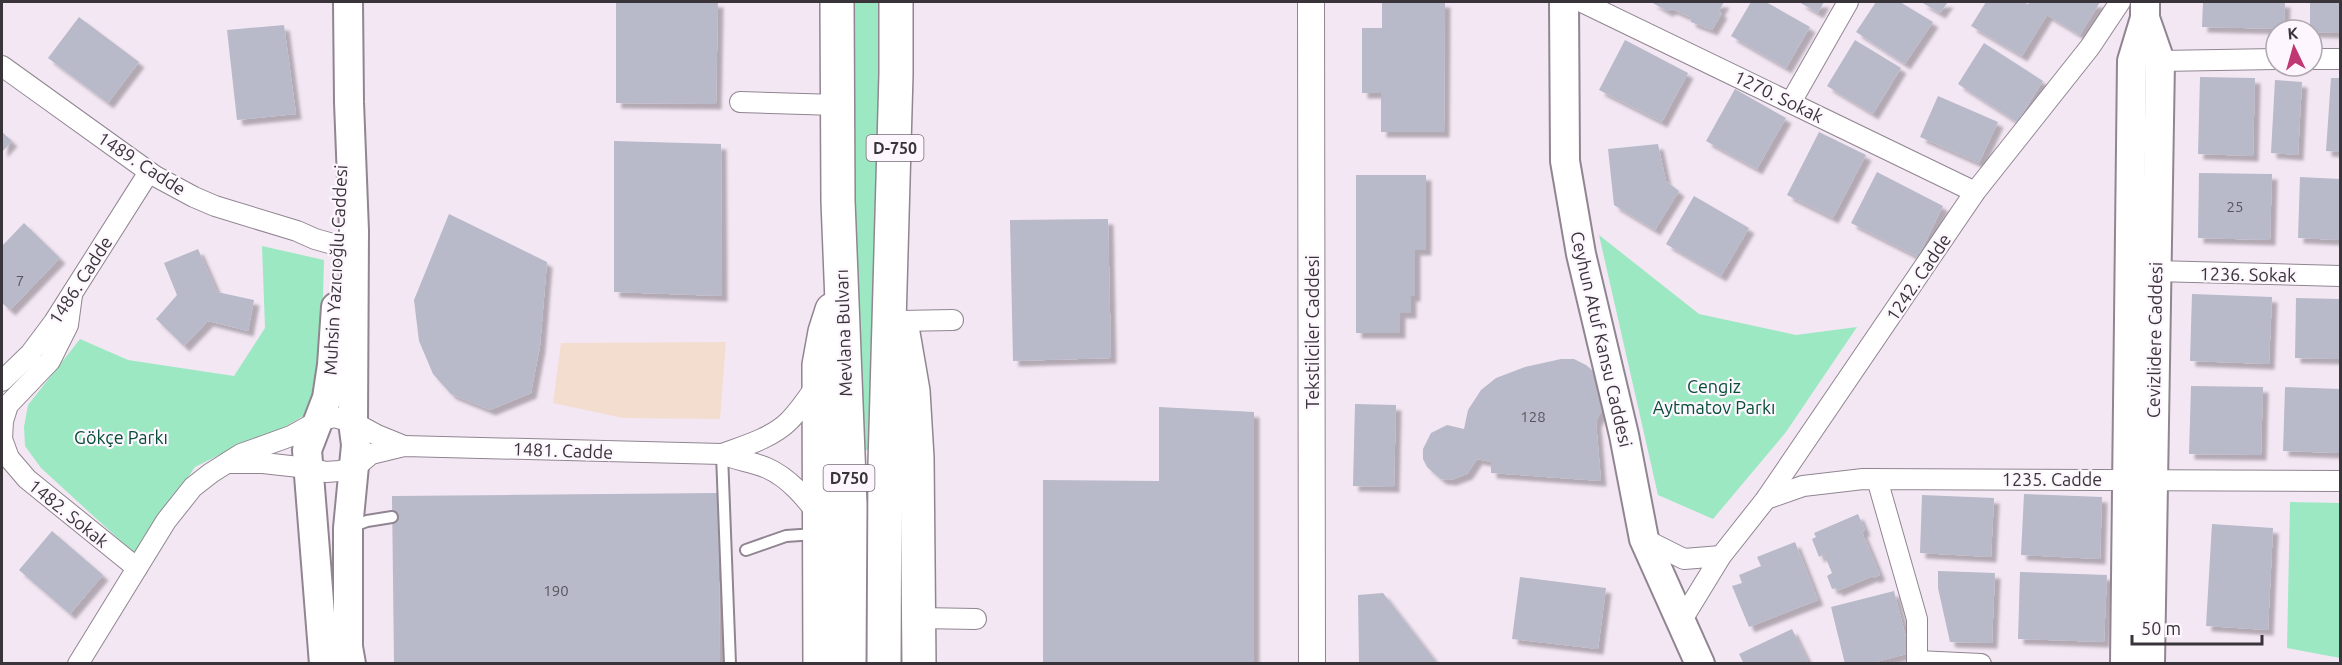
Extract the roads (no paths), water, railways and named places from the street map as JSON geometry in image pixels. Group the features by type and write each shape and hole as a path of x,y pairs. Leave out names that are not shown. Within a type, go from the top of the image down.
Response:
{"highway":[{"name":"Mevlana Bulvarı","path":"837,2 836,105 850,505 849,663"},
{"name":"D-750","path":"895,308 896,2"},
{"path":"820,663 819,365 830,315 842,293"},
{"path":"895,308 908,352 914,403 917,458 919,663"},
{"name":"D750","path":"884,663 885,465 895,308"}],"main road":[{"name":"Muhsin Yazıcıoğlu Caddesi","path":"335,659 307,450 327,398 344,241 349,102 348,2"},
{"name":"Ceyhun Atuf Kansu Caddesi","path":"1564,2 1565,161 1581,254 1624,435 1644,539 1700,663"},
{"name":"Cevizlidere Caddesi","path":"2125,663 2155,272 2160,61 2145,10"},
{"name":"Cevizlidere Caddesi","path":"2145,10 2132,61 2140,479 2150,663"},
{"name":"Muhsin Yazıcıoğlu Caddesi","path":"335,659 356,445 344,241"}],"street":[{"name":"Tekstilciler Caddesi","path":"1311,2 1312,663"},
{"name":"1270. Sokak","path":"1582,2 1975,192"},
{"path":"1791,102 1848,2"},
{"name":"1242. Cadde","path":"1680,622 1721,556 1766,499 1975,192 2091,47 2120,2"},
{"path":"2324,59 2340,58"},
{"path":"2160,61 2264,59"},
{"name":"1489. Cadde","path":"2,66 149,172 194,197 315,239 344,241"},
{"path":"740,102 836,105"},
{"name":"1486. Cadde","path":"2,381 30,354 72,295 149,172"},
{"name":"1236. Sokak","path":"2155,272 2340,276"},
{"name":"1482. Sokak","path":"72,295 68,325 50,361 8,405 3,422 2,439 9,458 27,479 136,568"},
{"path":"895,308 953,320"},
{"name":"1481. Cadde","path":"722,454 782,428 819,381"},
{"name":"1481. Cadde","path":"78,663 136,568 182,500 193,488 227,463 241,454 291,436 318,421 334,417 353,422 404,446"},
{"name":"1481. Cadde","path":"227,463 263,463 326,472 353,469 371,454 404,446 722,454 768,469 782,477 796,488 819,525"},
{"path":"1877,479 1917,619 1917,662 1981,663"},
{"name":"1235. Cadde","path":"1766,499 1790,490 1817,484 1877,479 2340,481"},
{"path":"1644,539 1684,559 1721,556"},
{"path":"919,618 976,619"}],"lane":[{"path":"722,454 730,663"},
{"path":"348,528 362,522 392,517"},
{"path":"746,550 819,525"}],"park label":[{"name":"Cengiz Aytmatov Parkı","path":"1714,396"},
{"name":"Gökçe Parkı","path":"121,437"}]}
